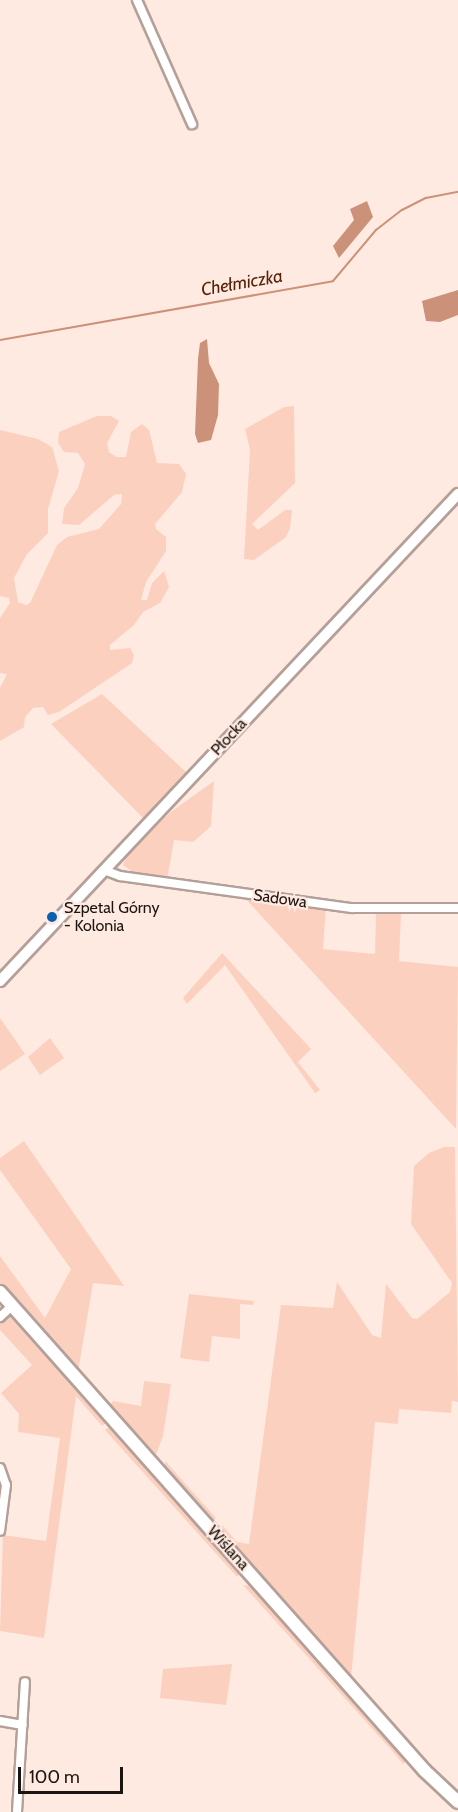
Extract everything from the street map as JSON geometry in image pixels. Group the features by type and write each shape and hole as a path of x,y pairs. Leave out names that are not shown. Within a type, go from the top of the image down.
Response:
{"main road":[{"name":"Płocka","path":"0,981 458,494"},
{"name":"Wiślana","path":"0,1292 425,1771 458,1802"}],"street":[{"path":"137,0 192,124"},
{"name":"Sadowa","path":"104,870 120,876 345,907 458,908"},
{"path":"0,1317 12,1306"},
{"path":"0,1467 6,1485 0,1532"},
{"path":"17,1812 25,1682"},
{"path":"0,1722 23,1725"}],"shaded area":[{"path":"367,201 373,217 339,258 333,246 354,220 350,209"},
{"path":"458,290 458,315 440,322 426,321 422,301"},
{"path":"207,339 209,363 219,384 218,415 211,440 198,443 195,434 198,359 200,343"},
{"path":"294,406 295,483 252,524 258,530 285,510 292,510 290,528 286,537 254,560 244,559 250,450 245,429 284,407"},
{"path":"97,416 111,416 119,421 107,443 109,452 116,457 126,457 131,432 142,424 149,430 157,463 179,464 186,474 182,492 155,524 156,529 166,537 166,551 146,582 141,600 147,600 152,583 164,571 169,587 160,603 143,612 134,625 110,645 110,650 130,648 134,655 132,663 59,712 48,715 43,707 33,708 25,717 24,727 0,741 0,688 7,674 0,673 0,618 10,603 9,598 0,596 0,430 38,439 52,447 59,471 48,509 48,533 27,554 14,578 18,602 26,605 30,603 57,545 67,537 99,529 121,504 122,494 114,495 79,525 62,524 64,508 78,488 85,464 78,453 64,452 58,443 59,432"},
{"path":"102,694 187,773 143,818 51,724"},
{"path":"214,781 211,826 193,842 174,840 167,880 137,875 123,865 129,851 172,811"},
{"path":"243,896 326,907 323,949 375,954 376,913 401,914 399,961 458,967 456,1129"},
{"path":"222,953 311,1049 298,1062 320,1090 315,1093 225,965 187,1004 183,998"},
{"path":"0,1018 25,1054 0,1071"},
{"path":"50,1038 64,1058 40,1075 28,1057"},
{"path":"24,1141 124,1286 93,1283 78,1372 0,1287 0,1256 45,1318 71,1269 0,1170 0,1158"},
{"path":"444,1147 455,1147 458,1402 452,1401 451,1413 399,1409 398,1424 375,1422 351,1679 221,1535 222,1525 237,1542 249,1544 281,1305 333,1308 337,1282 372,1335 381,1338 386,1284 412,1318 417,1319 450,1292 452,1283 411,1224 414,1166 429,1153"},
{"path":"189,1294 254,1301 253,1305 240,1304 240,1339 212,1336 209,1362 180,1358"},
{"path":"12,1312 108,1421 102,1426 76,1396 44,1638 0,1631 3,1535 46,1541 60,1438 18,1432 19,1414 1,1393 32,1365 0,1330 0,1323"},
{"path":"144,1381 171,1384 163,1436 155,1457 108,1407 113,1401 141,1406"},
{"path":"111,1425 241,1573 237,1577 105,1430"},
{"path":"165,1461 216,1518 214,1520 209,1522 165,1471"},
{"path":"243,1585 252,1586 408,1760 403,1764"},
{"path":"232,1664 226,1705 160,1698 163,1669"}],"waterway":[{"name":"Chełmiczka","path":"0,340 333,281 376,230 402,210 426,198 458,192"}],"place":[{"name":"Szpetal Górny - Kolonia","path":"52,917"}]}
